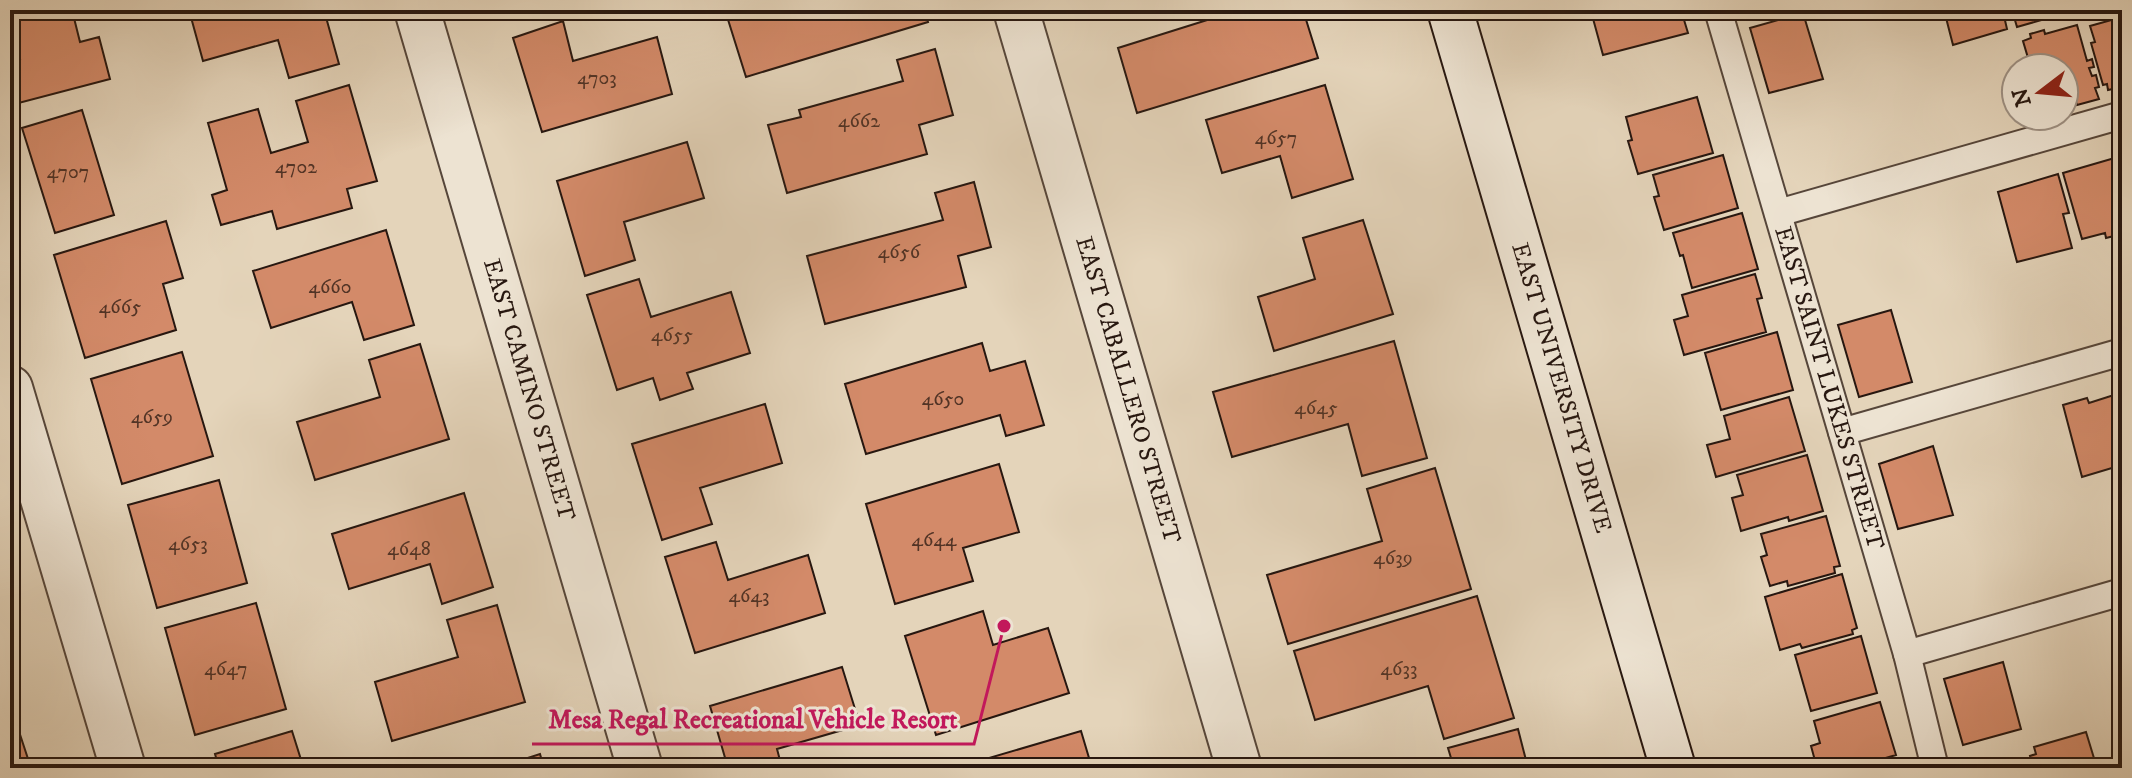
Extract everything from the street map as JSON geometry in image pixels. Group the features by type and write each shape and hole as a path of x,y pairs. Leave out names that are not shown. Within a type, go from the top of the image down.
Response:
{"street":[{"name":"EAST CAMINO STREET","path":"417,10 640,768"},
{"name":"EAST CABALLERO STREET","path":"1016,10 1239,768"},
{"name":"EAST UNIVERSITY DRIVE","path":"1450,10 1673,768"},
{"path":"10,388 123,768"}],"lane":[{"name":"EAST SAINT LUKES STREET","path":"1718,10 1907,654 1935,768"},
{"path":"1778,213 2122,115"},
{"path":"1842,432 2122,352"},
{"path":"1907,654 2122,592"}],"building":[{"path":"10,10 72,10 80,42 99,37 110,79 11,105 10,61 20,59"},
{"path":"189,10 324,10 339,64 289,78 278,40 203,61"},
{"path":"725,10 924,10 928,22 746,77"},
{"path":"1239,10 1303,10 1318,58 1137,113 1118,48"},
{"path":"1606,10 1681,10 1688,33 1603,55 1592,15"},
{"path":"1944,10 2008,10 2009,15 2004,16 2007,29 1953,45"},
{"path":"2012,10 2073,10 2073,11 2017,27"},
{"path":"1803,13 1823,79 1769,93 1750,28"},
{"path":"2122,17 2122,87 2108,90 2107,84 2103,85 2091,43 2095,42 2090,26"},
{"path":"563,21 573,61 657,37 672,94 542,132 513,38"},
{"path":"2077,25 2087,61 2092,59 2094,67 2089,68 2092,76 2096,75 2099,87 2095,88 2099,99 2080,104 2080,52 2026,52 2023,41 2031,38 2030,34 2044,30 2045,34"},
{"path":"935,49 953,115 919,125 927,154 787,193 768,125 801,117 799,110 903,81 897,60"},
{"path":"349,85 377,181 347,189 352,208 277,229 272,211 221,225 212,195 227,190 208,123 258,109 271,153 308,142 296,101"},
{"path":"1325,85 1353,179 1292,198 1280,156 1222,173 1206,120"},
{"path":"1697,97 1713,153 1638,174 1628,141 1632,140 1626,117"},
{"path":"82,110 114,215 55,233 22,128"},
{"path":"687,142 704,198 624,222 635,260 585,276 557,181"},
{"path":"1723,155 1738,208 1664,230 1654,197 1659,196 1653,175"},
{"path":"2118,157 2122,171 2122,234 2106,238 2105,233 2082,239 2063,173"},
{"path":"2058,174 2069,213 2063,214 2072,248 2017,262 1998,192"},
{"path":"974,182 991,247 958,256 966,287 825,324 807,256 943,220 935,193"},
{"path":"1742,213 1758,269 1692,288 1673,233"},
{"path":"1363,220 1393,314 1274,351 1258,297 1315,279 1303,238"},
{"path":"166,221 183,278 163,284 176,330 85,358 54,255"},
{"path":"386,230 414,325 364,340 352,302 271,328 253,271"},
{"path":"1755,274 1762,298 1757,299 1766,332 1684,355 1674,320 1688,316 1682,295"},
{"path":"639,279 651,317 731,292 750,353 687,373 693,389 660,400 653,378 617,390 587,295"},
{"path":"1891,310 1912,382 1859,397 1838,325"},
{"path":"1777,332 1793,390 1721,410 1705,353"},
{"path":"1394,341 1427,458 1362,476 1348,424 1232,457 1213,392"},
{"path":"982,343 990,371 1025,361 1044,425 1006,436 1000,415 866,454 845,384"},
{"path":"420,344 449,439 315,480 297,422 380,397 369,360"},
{"path":"182,352 213,456 122,484 91,379"},
{"path":"2117,394 2122,411 2122,465 2082,477 2063,405 2087,398 2089,403"},
{"path":"1789,397 1805,451 1716,477 1707,445 1730,439 1724,416"},
{"path":"765,404 782,463 700,488 712,524 662,540 632,444"},
{"path":"1933,446 1953,515 1898,529 1879,464"},
{"path":"1807,455 1823,511 1789,521 1788,517 1741,531 1732,498 1743,495 1737,475"},
{"path":"999,464 1019,532 963,548 973,581 895,604 866,504"},
{"path":"1435,468 1471,589 1288,644 1267,575 1382,541 1367,489"},
{"path":"219,480 247,583 157,608 128,505"},
{"path":"464,493 493,587 442,604 430,564 349,589 332,534"},
{"path":"1826,516 1840,566 1834,567 1835,573 1788,586 1787,581 1770,586 1761,557 1767,555 1761,534"},
{"path":"716,542 728,580 808,555 825,613 695,653 665,557"},
{"path":"1842,574 1857,628 1852,630 1853,634 1802,648 1800,644 1780,650 1765,597"},
{"path":"1477,596 1514,718 1444,739 1428,686 1315,720 1294,651"},
{"path":"256,603 286,709 195,735 165,628"},
{"path":"497,605 525,702 392,741 375,682 458,657 447,620"},
{"path":"983,611 993,645 1048,628 1069,693 936,735 905,636"},
{"path":"1861,636 1877,693 1811,711 1795,655"},
{"path":"2003,662 2021,729 1963,745 1944,679"},
{"path":"842,667 860,725 777,749 782,768 728,768 710,706"},
{"path":"1880,702 1896,755 1851,768 1817,768 1811,746 1820,743 1814,721"},
{"path":"10,704 31,768 10,768"},
{"path":"1518,729 1528,768 1454,768 1448,748"},
{"path":"292,731 303,766 319,761 321,768 219,768 215,754"},
{"path":"1081,731 1092,768 955,768"},
{"path":"2086,732 2097,768 2034,768 2030,756 2036,754 2034,747"},
{"path":"540,754 544,768 496,768"}],"place":[{"name":"Mesa Regal Recreational Vehicle Resort","path":"1004,626"}]}
